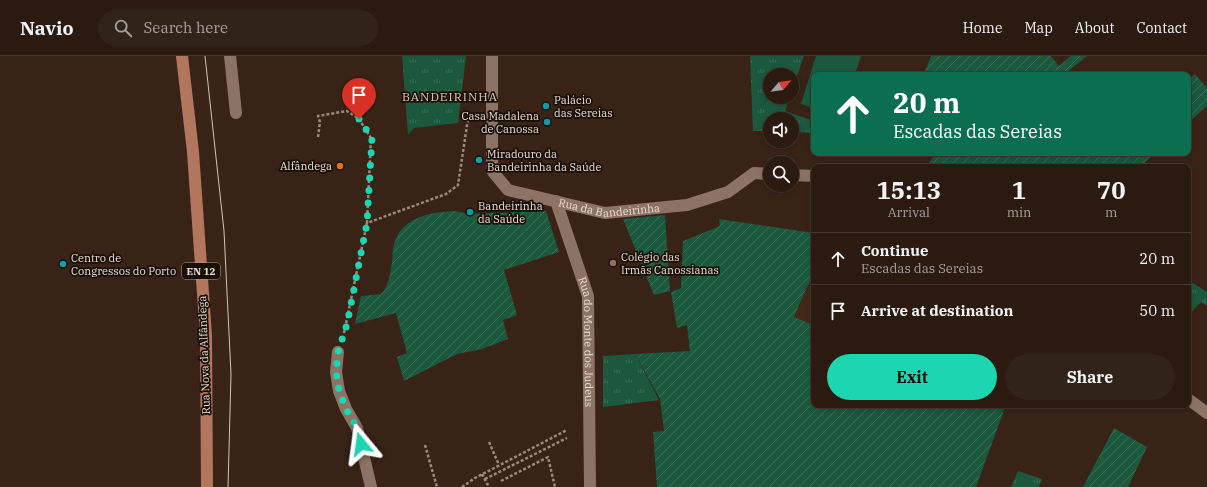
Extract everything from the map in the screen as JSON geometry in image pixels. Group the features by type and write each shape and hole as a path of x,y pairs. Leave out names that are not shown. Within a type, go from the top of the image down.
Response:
{"main road":[{"name":"Rua Nova da Alfândega","path":"182,56 193,152 206,336 206,487"}],"street":[{"path":"230,56 236,113"},
{"name":"Rua da Bandeirinha","path":"492,56 493,172 508,190 605,213 688,205 728,192 754,173 763,174"},
{"path":"799,175 811,176"},
{"name":"Rua do Monte dos Judeus","path":"556,201 588,296 590,487"},
{"path":"338,352 336,372 339,391 346,409 357,428 371,487"},
{"path":"1191,401 1207,413"}],"path":[{"path":"367,223 446,194 458,185 469,110"},
{"path":"318,137 318,116 347,111 359,119 372,138 367,223 347,324 338,352"},
{"path":"462,487 482,474 570,429"},
{"path":"485,479 572,435"},
{"path":"489,442 499,465"},
{"path":"425,445 437,487"},
{"path":"501,481 548,458 555,487"},
{"path":"482,474 489,487"}],"shaded area":[{"path":"811,280 811,324 794,317"}],"green space":[{"path":"402,56 466,56 458,123 414,128 408,135"},
{"path":"750,56 804,56 799,70 799,68 763,68 763,104 788,104 785,111 788,112 763,112 763,131 753,131"},
{"path":"816,56 861,56 856,72 811,72"},
{"path":"931,56 1051,56 1059,66 1071,56 1087,56 1067,72 925,71"},
{"path":"811,72 811,107 801,104"},
{"path":"1195,74 1207,88 1207,106 1191,120 1191,77"},
{"path":"799,116 811,120 811,133 799,132"},
{"path":"933,156 1152,156 1143,164 929,164"},
{"path":"456,211 468,214 546,211 559,252 504,270 517,315 503,320 508,339 482,349 457,354 404,381 397,357 407,353 396,313 355,324 361,296 381,294 384,291 390,275 394,243 399,233 405,226 420,217 429,214"},
{"path":"665,215 670,291 654,295 623,219"},
{"path":"719,219 811,233 811,280 794,317 811,324 811,408 1005,408 976,487 657,487 653,432 664,431 660,399 635,354 690,351 687,325 677,328 671,292 681,288 683,241 720,226"},
{"path":"1191,282 1207,292 1207,306 1201,302 1192,311"},
{"path":"635,354 659,400 603,407 603,356"},
{"path":"1114,428 1147,447 1128,487 1083,487"},
{"path":"1018,471 1042,479 1039,487 1011,487"}],"tram line":[{"path":"205,56 224,231 231,374 228,487"}],"place":[{"name":"Palácio das Sereias","path":"546,106"},
{"name":"Casa Madalena de Canossa","path":"547,122"},
{"name":"Miradouro da Bandeirinha da Saúde","path":"479,160"},
{"name":"Alfândega","path":"340,166"},
{"name":"Bandeirinha da Saúde","path":"470,212"},
{"name":"Colégio das Irmãs Canossianas","path":"613,263"},
{"name":"Centro de Congressos do Porto","path":"63,264"}],"district":[{"name":"BANDEIRINHA","path":"450,96"}],"route":[{"path":"359,119 372,138 367,223 347,324 338,352 336,372 339,391 346,409 357,428 361,444"}]}
